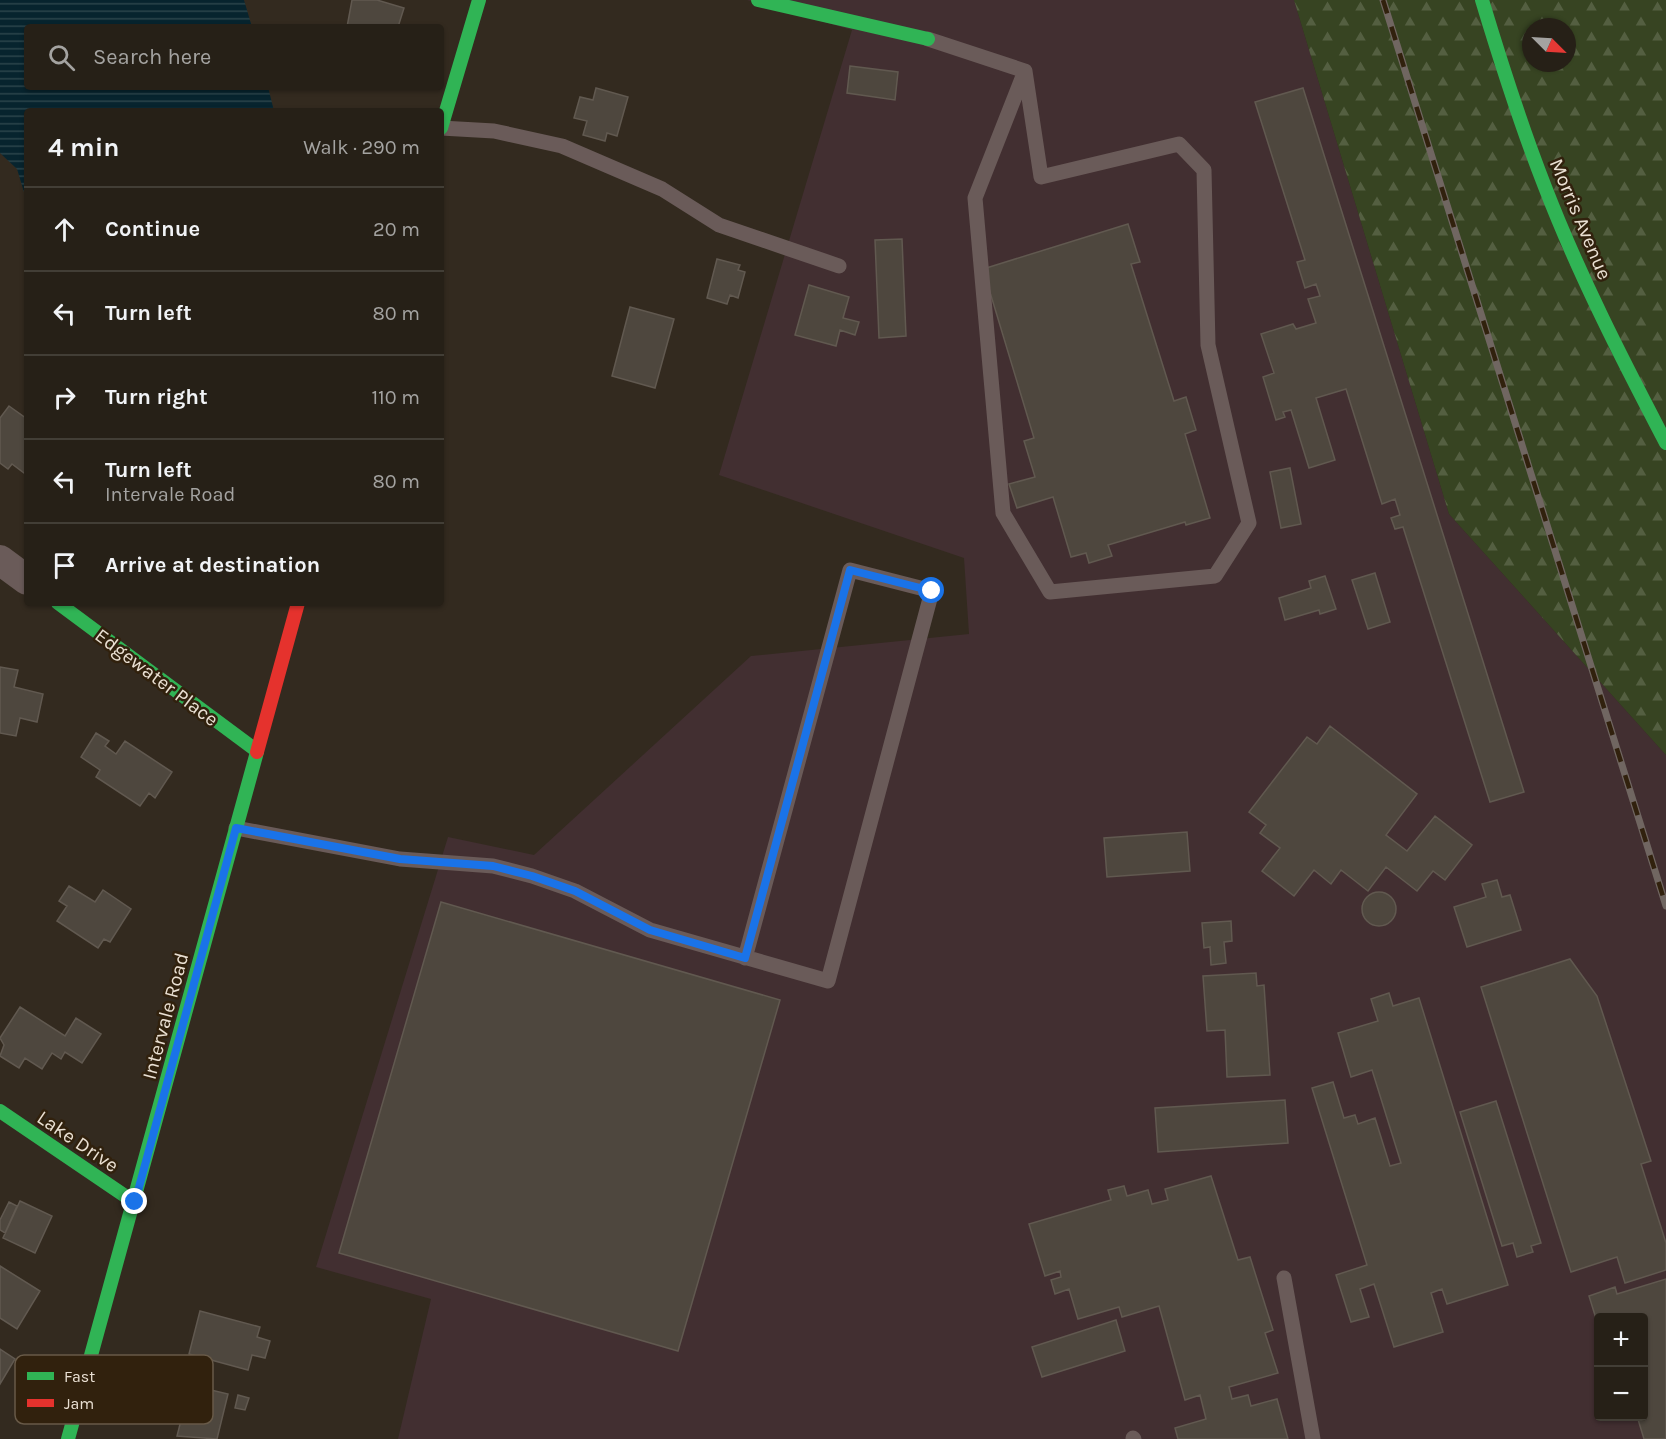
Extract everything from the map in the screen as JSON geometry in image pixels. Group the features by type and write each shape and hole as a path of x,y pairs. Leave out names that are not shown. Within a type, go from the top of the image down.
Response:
{"street":[{"path":"444,118 479,0"},
{"path":"758,0 928,39"},
{"name":"Morris Avenue","path":"1482,0 1520,122 1555,214 1623,361 1666,443"},
{"path":"0,560 24,578"},
{"name":"Edgewater Place","path":"62,606 257,751"},
{"name":"Intervale Road","path":"92,1355 297,606"},
{"name":"Lake Drive","path":"0,1111 135,1202"},
{"name":"Intervale Road","path":"68,1439 72,1424"}],"lane":[{"path":"928,39 1025,71"},
{"path":"1025,71 1041,177 1179,144 1204,170 1208,345 1249,523 1215,576 1050,592 1003,513 975,198 1025,71"},
{"path":"444,128 494,131 562,146 662,189 719,225 839,266"},
{"path":"236,828 400,859 493,866 532,876 575,891 650,930 745,958 828,981 932,591 850,570 745,958"},
{"path":"1284,1278 1313,1439"}],"shaded area":[{"path":"747,0 1294,0 1449,514 1666,755 1666,1439 398,1439 431,1299 316,1267 448,837 534,855 751,656 969,634 964,558 719,475 852,30"}],"green space":[{"path":"1294,0 1666,0 1666,755 1449,514"}],"water":[{"path":"0,0 244,0 251,24 24,24 24,90 269,90 273,108 24,108 24,192 17,169 0,153"}],"building":[{"path":"352,0 377,0 404,8 399,24 348,24"},
{"path":"850,66 898,72 895,100 847,93"},
{"path":"596,88 628,97 617,136 607,133 605,141 583,135 587,121 574,118 580,97 593,100"},
{"path":"1303,88 1524,792 1490,802 1403,527 1395,529 1391,518 1400,515 1395,499 1382,504 1346,389 1316,398 1335,460 1309,468 1291,410 1283,412 1285,417 1276,420 1263,377 1274,373 1261,334 1293,324 1296,329 1316,323 1308,299 1320,296 1316,284 1305,288 1297,262 1305,260 1255,102"},
{"path":"1128,224 1140,262 1131,264 1174,401 1186,397 1196,430 1185,434 1210,518 1186,525 1185,522 1108,545 1112,556 1089,563 1086,553 1071,557 1053,497 1017,508 1009,484 1035,477 1024,441 1034,438 983,269"},
{"path":"902,239 906,336 879,338 875,240"},
{"path":"717,259 740,265 738,270 745,272 738,298 730,295 727,304 707,298"},
{"path":"809,285 849,297 843,318 859,322 855,335 840,330 836,346 795,335"},
{"path":"630,307 674,319 655,388 612,376"},
{"path":"9,406 24,417 24,473 12,464 8,469 0,463 0,418"},
{"path":"1290,468 1301,524 1281,528 1270,472"},
{"path":"1375,573 1390,622 1368,629 1352,580"},
{"path":"1325,576 1336,609 1320,614 1319,610 1285,620 1279,598 1311,588 1309,581"},
{"path":"0,667 18,670 14,687 43,694 37,722 20,718 16,736 0,733"},
{"path":"1330,726 1417,794 1386,835 1407,851 1435,816 1472,845 1445,880 1433,871 1417,891 1386,867 1368,891 1341,870 1331,884 1314,870 1294,896 1262,871 1280,848 1260,833 1266,825 1249,812 1307,737 1317,744"},
{"path":"96,733 109,741 105,746 116,754 125,741 172,772 155,798 149,793 140,806 96,777 100,770 81,757"},
{"path":"1187,832 1190,871 1107,877 1104,838"},
{"path":"1497,880 1502,897 1510,895 1521,930 1467,947 1454,907 1486,897 1482,884"},
{"path":"69,886 95,902 103,890 131,909 110,942 104,939 98,948 57,921 67,906 59,901"},
{"path":"1379,892 1391,897 1396,909 1391,921 1379,926 1367,921 1362,909 1367,897"},
{"path":"441,902 780,1000 678,1351 339,1253"},
{"path":"1231,921 1232,941 1224,942 1226,963 1211,965 1210,947 1204,948 1202,923"},
{"path":"1570,959 1597,996 1651,1161 1641,1164 1666,1243 1666,1270 1625,1283 1617,1257 1571,1272 1481,987"},
{"path":"1256,973 1257,986 1264,985 1270,1075 1227,1077 1225,1030 1207,1031 1203,976"},
{"path":"1389,993 1393,1006 1419,998 1508,1285 1447,1304 1442,1289 1431,1293 1443,1332 1394,1347 1374,1284 1360,1289 1369,1317 1351,1322 1336,1275 1367,1265 1312,1088 1333,1082 1344,1118 1355,1115 1358,1124 1375,1118 1390,1166 1401,1163 1372,1070 1351,1077 1338,1033 1378,1021 1371,999"},
{"path":"20,1007 65,1036 76,1018 101,1034 82,1063 65,1052 61,1059 52,1053 42,1069 25,1058 19,1068 0,1056 4,1045 0,1038"},
{"path":"1285,1100 1288,1143 1158,1152 1155,1108"},
{"path":"1496,1101 1541,1243 1531,1246 1533,1252 1517,1257 1513,1243 1502,1246 1460,1112"},
{"path":"1211,1176 1238,1260 1250,1257 1273,1330 1265,1333 1278,1373 1229,1387 1232,1399 1248,1395 1251,1406 1277,1399 1288,1439 1178,1439 1175,1428 1206,1419 1200,1395 1185,1400 1159,1306 1122,1317 1119,1307 1078,1319 1069,1289 1055,1294 1051,1280 1061,1277 1060,1271 1045,1276 1029,1224 1111,1200 1108,1190 1124,1186 1127,1196 1148,1190 1152,1204 1168,1200 1165,1189"},
{"path":"20,1201 52,1216 35,1253 3,1238"},
{"path":"9,1202 17,1206 5,1233 0,1230 0,1220"},
{"path":"0,1266 40,1291 17,1329 0,1318"},
{"path":"1666,1279 1666,1439 1644,1439 1639,1421 1648,1421 1648,1313 1594,1313 1589,1296 1615,1287 1617,1294"},
{"path":"200,1311 260,1327 257,1337 270,1341 265,1358 252,1355 248,1370 213,1361 213,1355 189,1354"},
{"path":"1116,1320 1125,1351 1042,1377 1032,1347"},
{"path":"0,1349 15,1359 0,1384"},
{"path":"213,1390 228,1394 217,1439 177,1436 180,1424 213,1424"},
{"path":"238,1395 249,1398 245,1410 235,1408"}],"railway":[{"path":"1383,0 1666,906"}],"traffic: fast":[{"path":"444,118 479,0"},
{"path":"758,0 928,39"},
{"path":"1482,0 1520,118 1558,220 1602,316 1666,443"},
{"path":"62,606 257,751"},
{"path":"91,1355 257,752"},
{"path":"0,1111 134,1202"},
{"path":"68,1439 72,1424"}],"traffic: jam":[{"path":"257,752 297,606"}],"route":[{"path":"135,1202 236,828 400,859 452,861 493,866 532,876 575,891 616,910 650,930 745,958 850,570 932,591"}]}
